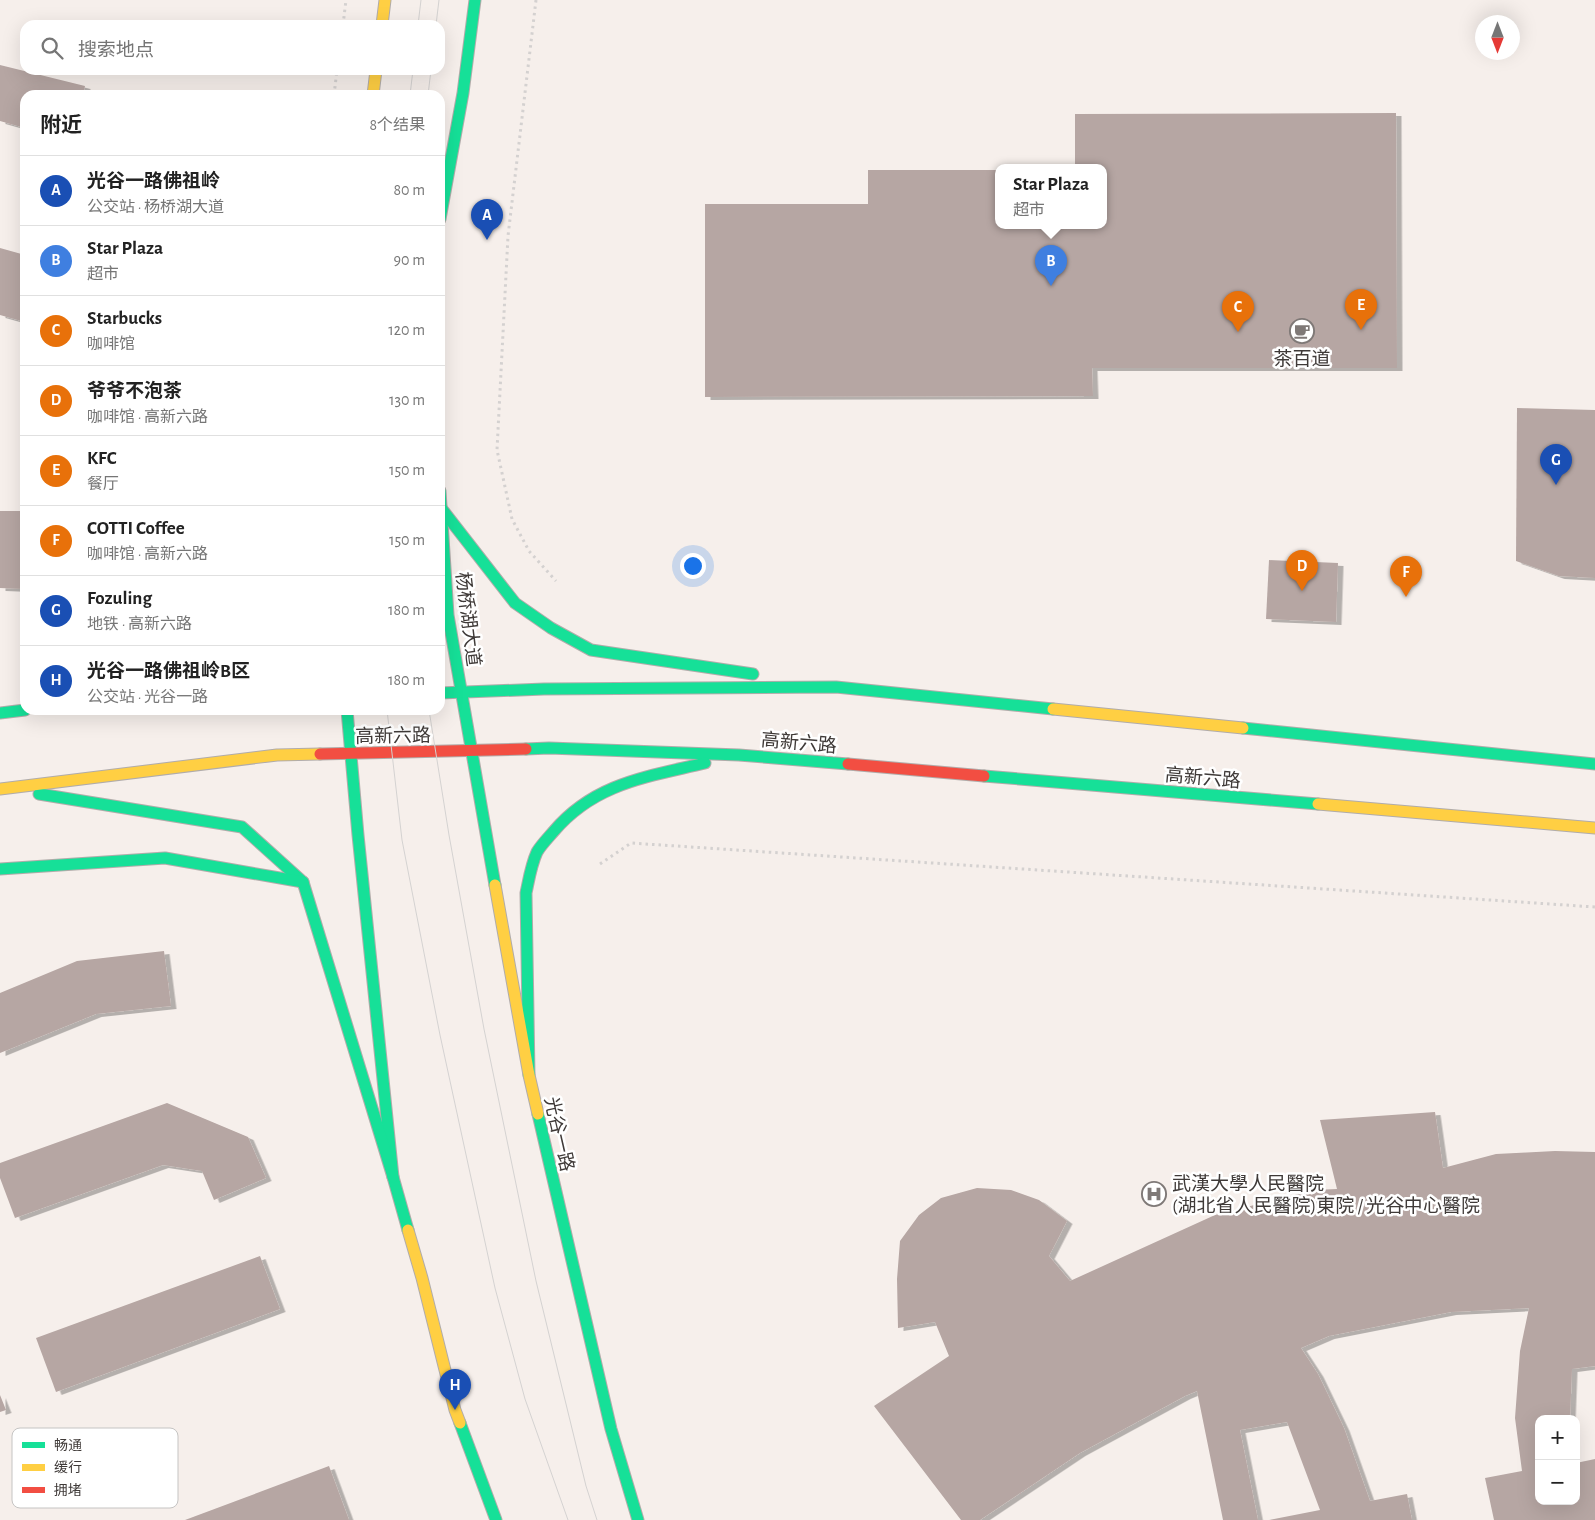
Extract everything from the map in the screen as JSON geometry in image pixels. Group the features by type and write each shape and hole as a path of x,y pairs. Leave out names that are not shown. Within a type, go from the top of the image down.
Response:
{"main road":[{"path":"383,20 385,0"},
{"path":"445,192 463,93 475,0"},
{"path":"374,90 375,75"},
{"path":"445,513 515,603 551,628 592,650 836,687 1595,764"},
{"name":"杨桥湖大道","path":"445,569 448,614 471,751"},
{"path":"445,692 544,689 836,687"},
{"path":"0,712 20,710"},
{"path":"347,715 393,1177"},
{"name":"高新六路","path":"4,789 277,755 549,748 739,755 1595,828"},
{"name":"光谷一路","path":"471,751 529,1075 611,1429 638,1520"},
{"path":"529,1075 526,893 530,871 538,850 566,817 592,798 632,780 739,755"},
{"path":"4,789 242,827 303,882 393,1177 422,1278 455,1410 496,1520"},
{"path":"0,870 165,858 303,882"}],"path":[{"path":"344,20 346,0"},
{"path":"536,0 508,236 497,450 512,519 529,550 556,581"},
{"path":"335,90 336,75"},
{"path":"600,864 631,843 1595,907"}],"building":[{"path":"0,65 20,70 20,75 40,75 85,86 84,90 20,90 20,127 0,121"},
{"path":"1396,113 1397,368 1092,368 1093,396 705,397 705,204 868,204 868,170 995,170 995,229 1107,229 1107,164 1075,164 1075,114"},
{"path":"0,248 20,254 20,321 0,315"},
{"path":"1517,408 1595,410 1595,578 1559,576 1516,561"},
{"path":"0,511 20,511 20,589 0,588"},
{"path":"1269,560 1338,563 1336,622 1266,619"},
{"path":"164,951 171,1006 96,1014 0,1053 0,993 77,961"},
{"path":"167,1103 248,1137 266,1178 214,1200 202,1171 163,1165 15,1218 0,1178 0,1163"},
{"path":"1435,1112 1443,1168 1496,1154 1555,1151 1595,1152 1595,1366 1572,1369 1570,1415 1535,1415 1535,1505 1580,1505 1580,1462 1595,1459 1595,1520 1494,1520 1485,1478 1522,1471 1515,1418 1520,1351 1529,1308 1451,1312 1329,1336 1301,1348 1318,1374 1344,1428 1370,1501 1407,1494 1412,1520 1269,1520 1320,1510 1287,1422 1240,1430 1258,1520 1223,1520 1197,1391 1080,1453 980,1520 961,1520 874,1406 949,1356 935,1322 898,1328 897,1279 900,1241 919,1215 941,1198 977,1188 1011,1190 1039,1200 1067,1221 1049,1256 1070,1281 1215,1215 1314,1190 1337,1189 1320,1120"},
{"path":"260,1256 280,1309 56,1392 36,1338"},
{"path":"0,1395 6,1410 0,1412"},
{"path":"329,1466 349,1520 185,1520"}],"tram line":[{"path":"419,20 421,0"},
{"path":"437,20 439,0"},
{"path":"411,90 412,75"},
{"path":"429,90 430,75"},
{"path":"388,715 402,840 440,1035 495,1288 525,1399 568,1520"},
{"path":"430,715 484,1029 536,1281 586,1486 597,1520"}],"traffic: fast":[{"path":"445,192 463,93 475,0"},
{"path":"445,513 515,603 551,628 591,650 753,674"},
{"path":"445,568 448,615 495,885"},
{"path":"445,693 544,689 836,687 1053,709"},
{"path":"0,713 20,711"},
{"path":"347,715 393,1177 408,1230"},
{"path":"1243,728 1595,764"},
{"path":"526,749 549,748 739,755 848,764"},
{"path":"529,1075 526,893 537,852 570,815 587,802 605,792 643,778 705,763"},
{"path":"984,776 1318,804"},
{"path":"39,794 242,827 303,882 393,1177"},
{"path":"0,869 165,858 303,882"},
{"path":"538,1114 611,1429 638,1520"},
{"path":"460,1423 496,1520"}],"traffic: slow":[{"path":"383,20 385,0"},
{"path":"374,90 375,75"},
{"path":"1053,709 1243,728"},
{"path":"0,789 277,755 320,754"},
{"path":"1318,804 1595,828"},
{"path":"495,885 529,1075 538,1114"},
{"path":"408,1230 460,1423"}],"traffic: jam":[{"path":"320,754 526,749"},
{"path":"848,764 984,776"}],"place":[{"name":"光谷一路佛祖岭","path":"487,240"},
{"name":"Star Plaza","path":"1051,286"},
{"name":"KFC","path":"1361,330"},
{"name":"茶百道","path":"1302,331"},
{"name":"Starbucks","path":"1238,332"},
{"name":"Fozuling","path":"1556,485"},
{"name":"爷爷不泡茶","path":"1302,591"},
{"name":"COTTI Coffee","path":"1406,597"},
{"name":"武漢大學人民醫院 (湖北省人民醫院)東院 / 光谷中心醫院","path":"1154,1194"},
{"name":"光谷一路佛祖岭B区","path":"455,1410"}]}
